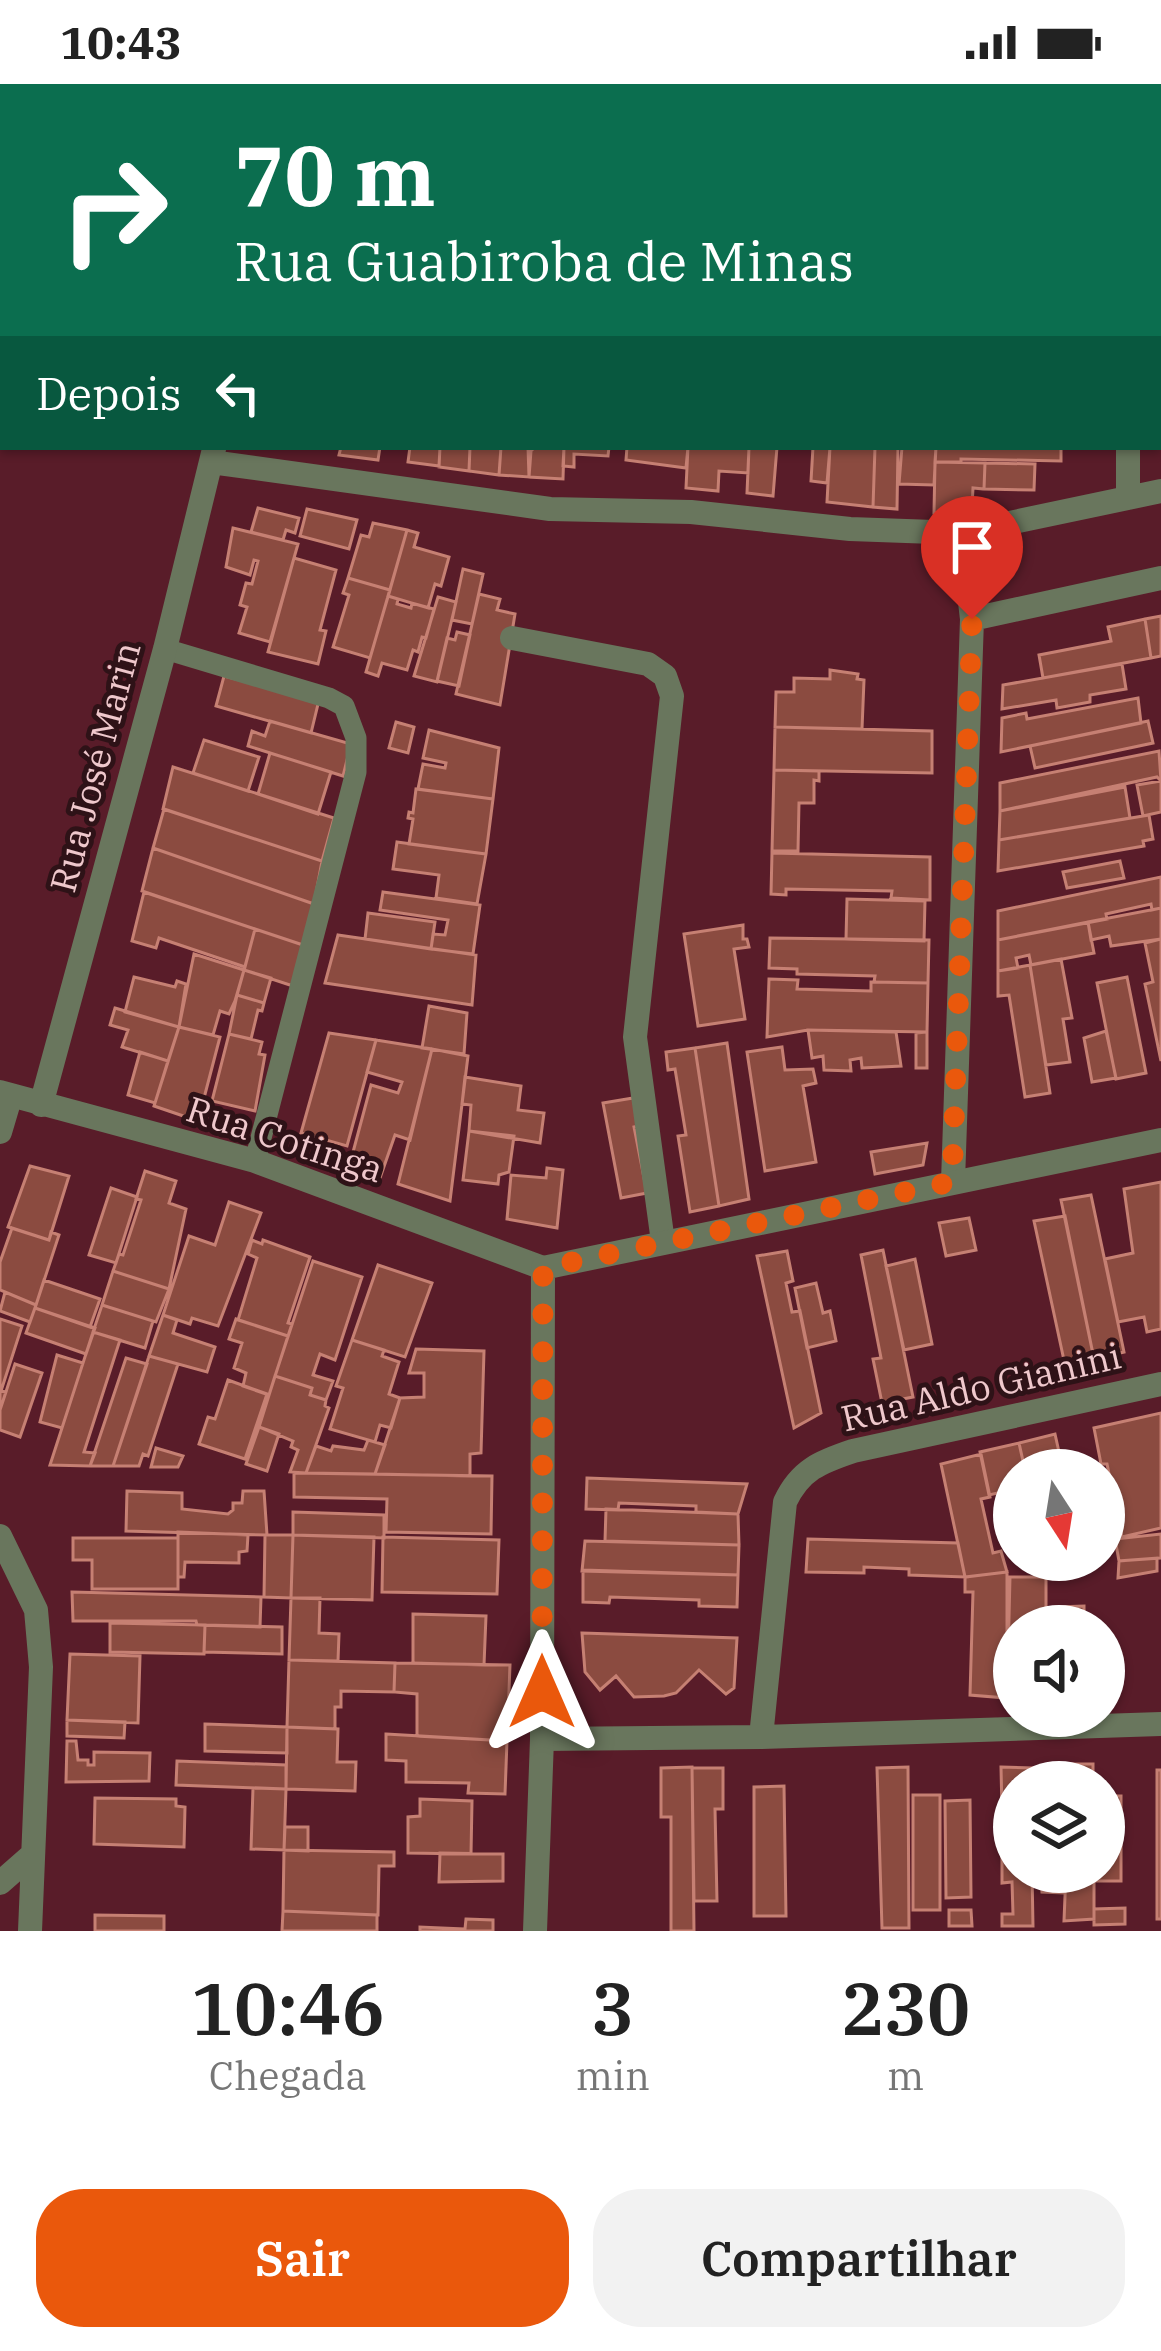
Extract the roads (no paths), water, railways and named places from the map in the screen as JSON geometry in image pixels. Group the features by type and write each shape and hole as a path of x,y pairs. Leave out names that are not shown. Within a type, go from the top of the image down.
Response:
{"street":[{"path":"1127,450 1128,497"},
{"path":"213,455 550,509 691,512 850,529 962,533 1161,490"},
{"name":"Rua José Marin","path":"41,1105 213,455"},
{"path":"952,1182 972,619 962,533"},
{"path":"972,619 1161,578"},
{"path":"512,638 648,664 665,676 672,696 635,1037 663,1242"},
{"path":"0,1132 6,1094"},
{"name":"Rua Cotinga","path":"6,1094 255,1161 543,1268"},
{"path":"535,1931 542,1739 543,1268 1161,1140"},
{"name":"Rua Aldo Gianini","path":"761,1737 784,1502 796,1478 818,1462 853,1451 1161,1384"},
{"path":"0,1536 36,1610 41,1667 30,1931"},
{"path":"542,1739 1161,1724"},
{"path":"0,1883 33,1854"}],"lane":[{"path":"165,649 344,706 356,738 356,772 255,1161"}]}
